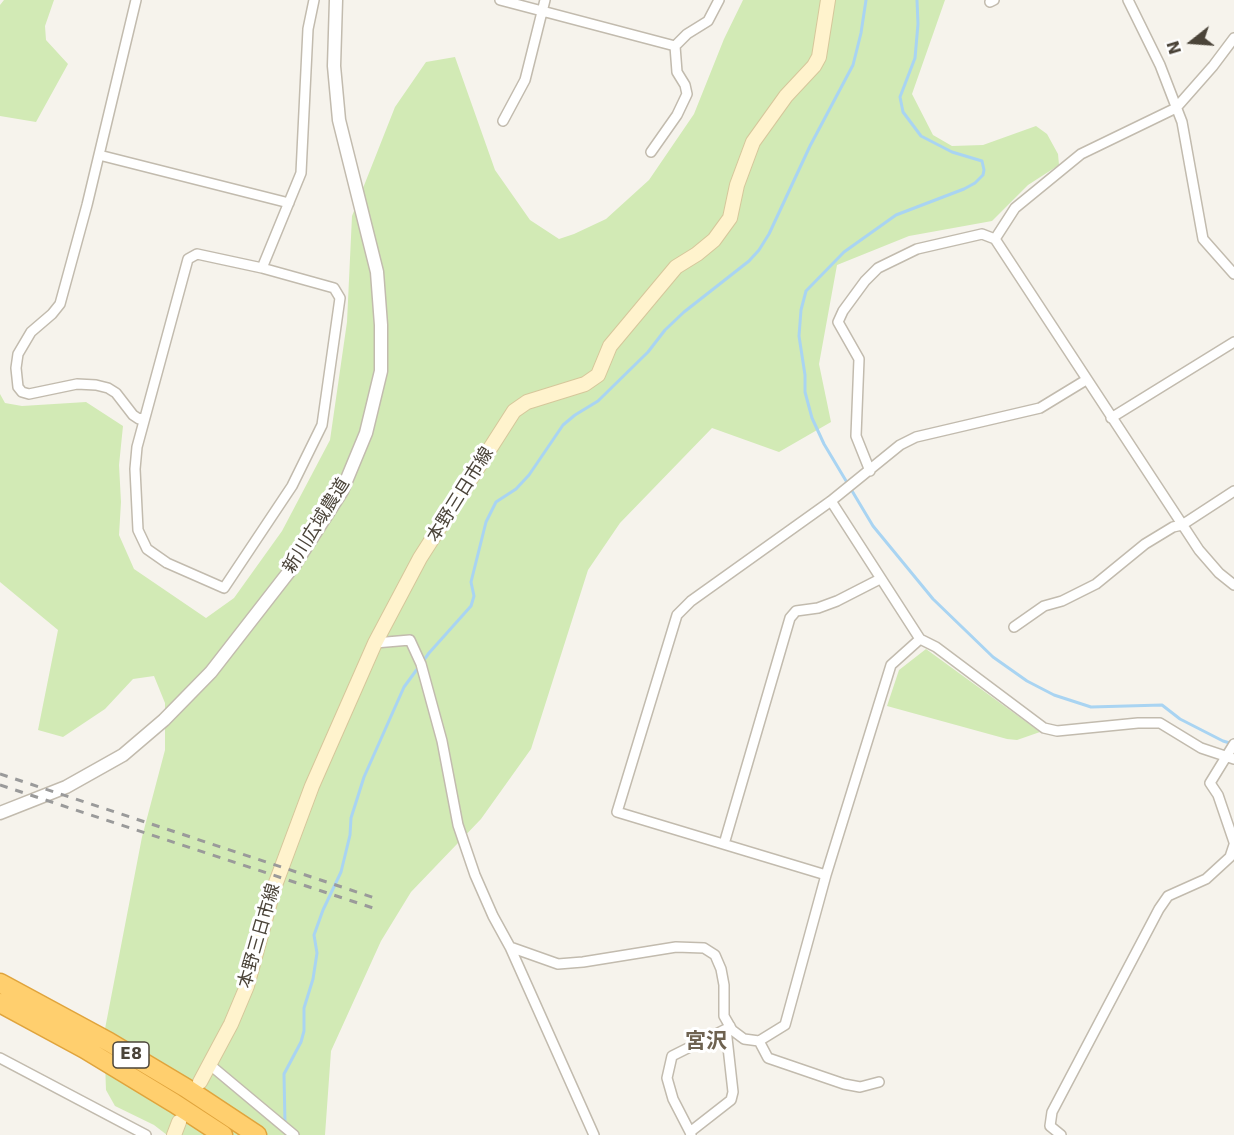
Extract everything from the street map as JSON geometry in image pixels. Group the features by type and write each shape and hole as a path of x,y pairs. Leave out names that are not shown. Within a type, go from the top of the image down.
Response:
{"highway":[{"name":"E8","path":"0,983 110,1042 257,1135"},
{"name":"E8","path":"0,1003 85,1049 223,1135"}],"main road":[{"name":"本野三日市線","path":"200,1082 231,1024 247,986 281,864 312,786 375,643 420,558 514,411 527,402 585,384 598,375 610,345 676,267 714,240 730,218 737,185 753,142 786,96 814,66 819,57 828,0"}],"street":[{"path":"136,0 60,304 31,332 18,354 16,368 18,387 22,393 29,394 77,384 96,385 116,393 133,415 140,419 144,418"},
{"path":"262,268 301,173 308,29 314,0"},
{"name":"新川広域農道","path":"0,813 66,787 123,754 164,720 211,672 296,564 342,492 366,433 381,371 381,325 376,272 339,120 334,66 336,0"},
{"path":"500,0 675,46"},
{"path":"503,121 525,80 545,0"},
{"path":"651,152 677,115 687,94 685,85 677,72 675,46 687,34 708,21 719,0"},
{"path":"1128,0 1160,65 1182,122 1203,239 1234,274"},
{"path":"995,239 1016,208 1081,154 1176,108 1234,38"},
{"path":"99,155 289,203"},
{"path":"870,471 856,436 859,359 838,322 843,311 865,281 878,268 917,249 982,234 995,239 1182,525 1219,573 1234,585"},
{"path":"197,254 262,268 334,288 340,298 321,425 292,486 224,588 167,562 147,549 138,530 135,469 137,447 144,418 188,259 197,254"},
{"path":"1111,418 1234,342"},
{"path":"826,874 617,812 676,615 691,601 831,501 900,445 916,437 1040,408 1086,380"},
{"path":"1014,627 1044,606 1062,601 1096,584 1145,544 1173,527 1182,525 1234,491"},
{"path":"831,501 920,639 936,647 1044,728 1057,731 1160,723 1200,748 1230,758"},
{"path":"724,844 789,618 795,611 818,608 837,602 880,579"},
{"path":"375,643 410,639 422,664 442,741 458,825 475,875 510,947 594,1135"},
{"path":"728,1027 744,1039 759,1041 785,1025 826,874 891,665 920,639"},
{"path":"1061,1135 1050,1126 1052,1112 1159,909 1168,896 1206,879 1230,857 1234,843 1218,795 1210,783 1230,758 1234,744"},
{"path":"510,947 558,964 676,946 704,948 716,955 724,985 724,1016 728,1027 732,1100 691,1134 674,1099 667,1078 672,1056 728,1027"},
{"path":"759,1041 768,1058 844,1084 860,1087 879,1082"},
{"path":"0,1058 146,1135"},
{"path":"209,1064 294,1135"}],"green space":[{"path":"4,0 54,0 45,26 46,40 68,64 36,122 0,116 0,5"},
{"path":"743,0 945,0 912,94 933,135 952,146 983,145 1036,126 1047,134 1058,154 1059,165 1028,185 992,221 909,236 837,265 819,364 831,422 779,452 712,428 620,523 588,570 531,749 481,819 411,892 381,941 331,1051 325,1135 167,1135 154,1125 115,1106 106,1090 104,1034 142,837 165,750 165,703 154,676 133,679 105,709 63,737 38,730 58,630 0,582 0,394 5,403 22,406 86,402 123,426 119,465 121,502 119,535 134,569 206,618 234,598 282,531 330,440 347,322 352,216 395,107 426,62 455,57 495,170 530,220 559,239 606,219 649,180 694,114 724,39"},
{"path":"926,649 1040,732 1017,740 1007,739 887,706 899,670"}],"waterway":[{"path":"285,1124 284,1074 301,1042 304,1031 304,1008 313,979 317,953 314,935 341,872 350,835 351,818 364,777 404,687 429,653 471,606 474,596 471,582 486,522 496,502 516,489 529,475 563,425 598,401 648,352 665,330 684,312 749,261 759,250 853,65 866,0"},
{"path":"917,0 918,24 915,58 900,97 903,112 921,136 952,152 982,161 983,175 964,189 896,215 844,252 806,291 801,310 799,336 805,375 805,392 812,418 824,444 873,526 933,599 993,657 1027,681 1054,695 1091,707 1162,705 1180,719 1233,744"}],"railway":[{"path":"0,774 378,899"},
{"path":"0,785 376,909"}],"district":[{"name":"宮沢","path":"706,1043"}]}
